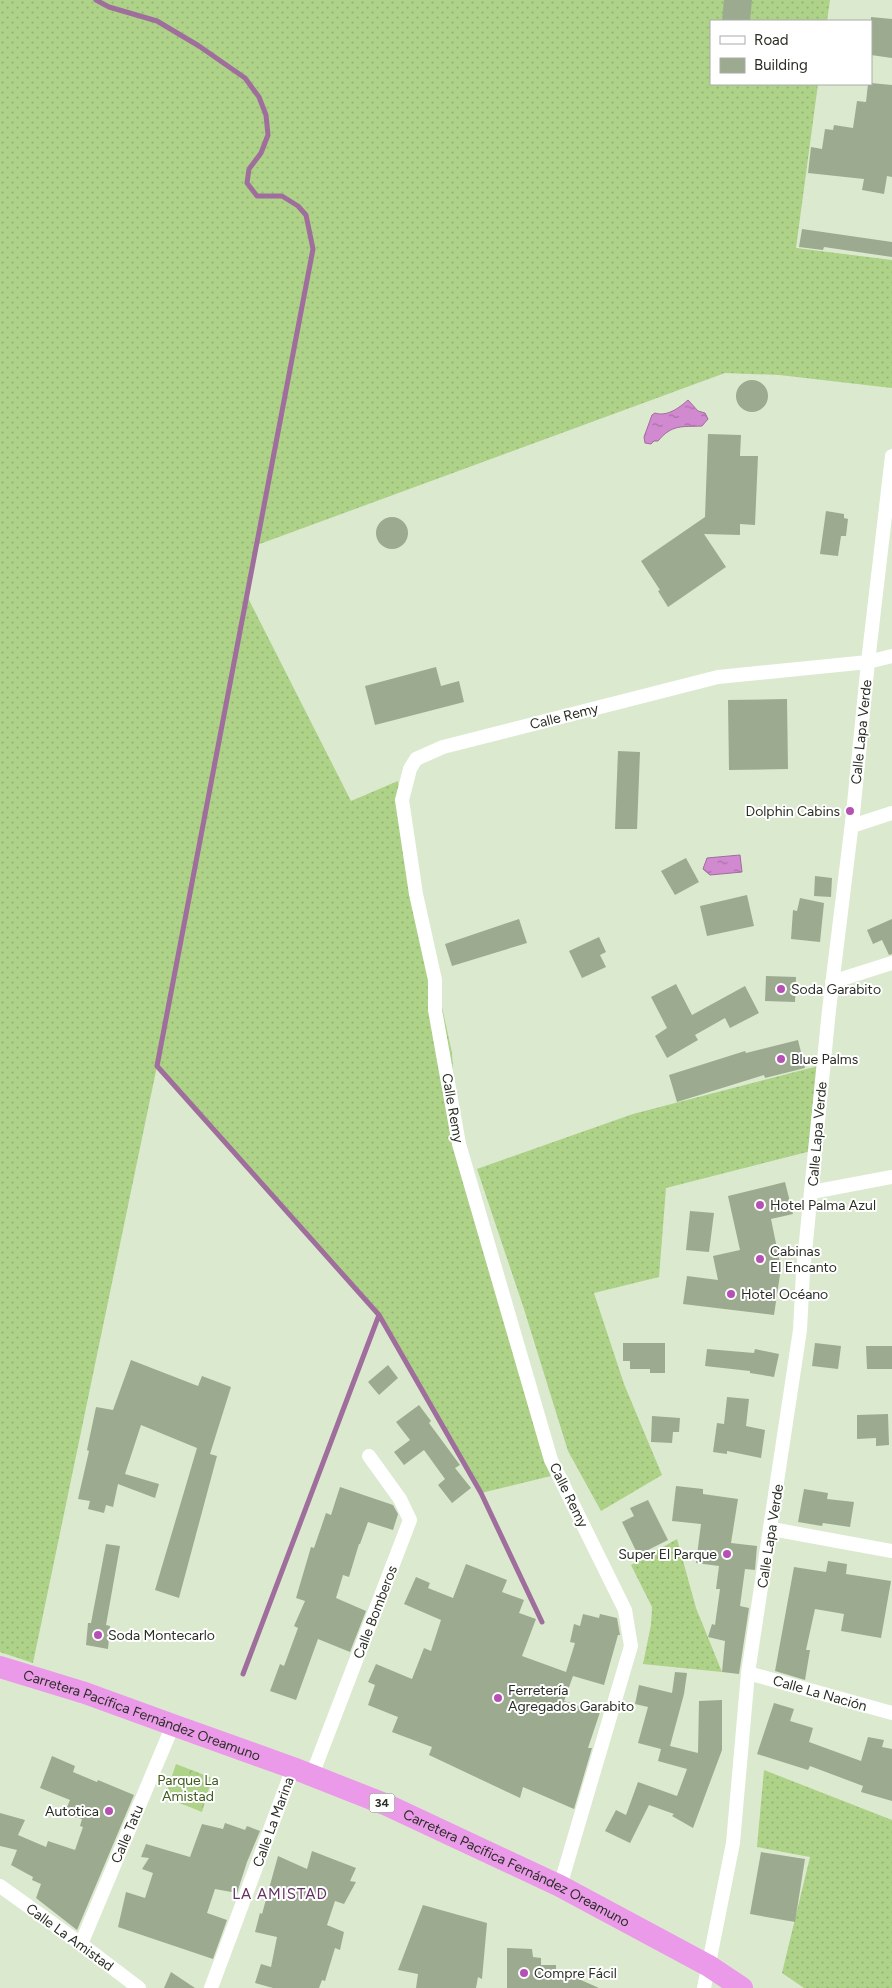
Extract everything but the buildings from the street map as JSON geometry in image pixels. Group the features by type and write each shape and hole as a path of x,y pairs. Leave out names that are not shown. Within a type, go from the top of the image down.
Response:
{"highway":[{"name":"Carretera Pacífica Fernández Oreamuno","path":"0,1667 85,1693 173,1724 303,1771 386,1805 560,1886 709,1966 742,1988"}],"street":[{"name":"Calle Lapa Verde","path":"704,1988 733,1843 748,1673 772,1529 800,1330 832,982 852,826 868,662 889,510 892,456"},
{"name":"Calle Remy","path":"560,1886 631,1646 625,1610 551,1460 459,1144 435,1010 434,980 416,894 402,800 410,769 416,759 443,747 718,678 786,669 868,662 892,656"},
{"path":"852,826 892,813"},
{"path":"832,982 892,963"},
{"path":"812,1192 892,1177"},
{"name":"Calle Bomberos","path":"303,1771 410,1520 400,1499 369,1456"},
{"path":"772,1529 892,1551"},
{"name":"Calle La Nación","path":"748,1673 892,1713"},
{"name":"Calle Tatu","path":"81,1944 173,1724"},
{"name":"Calle La Marina","path":"211,1988 303,1771"},
{"name":"Calle La Amistad","path":"0,1886 139,1988"}],"green space":[{"path":"0,0 830,0 827,20 710,20 710,85 818,85 796,248 892,260 892,388 779,375 725,373 257,545 247,596 351,801 398,781 422,915 452,1053 457,1137 559,1474 481,1493 379,1315 157,1066 33,1663 0,1652"},
{"path":"818,1066 811,1151 666,1188 659,1277 594,1293 624,1384 662,1475 601,1511 568,1451 524,1309 477,1169 633,1114"},
{"path":"677,1539 696,1608 722,1672 643,1664 651,1625 652,1607 631,1565"},
{"name":"Parque La Amistad","path":"176,1764 212,1778 202,1812 165,1797"},
{"path":"764,1770 892,1820 892,1988 804,1988 782,1973 810,1857 757,1847"}],"water":[{"path":"688,400 698,411 705,413 708,419 702,426 673,429 658,441 654,441 651,444 645,443 644,437 652,415 673,411"},
{"path":"740,855 742,872 710,875 703,869 707,858"}],"waterway":[{"path":"96,0 109,7 157,21 199,46 245,78 259,97 266,115 268,135 261,153 249,169 247,183 257,196 282,196 298,206 306,215 313,249 157,1066 379,1315 481,1493 542,1622"},
{"path":"243,1674 379,1315"}],"place":[{"name":"Dolphin Cabins","path":"850,811"},
{"name":"Soda Garabito","path":"781,989"},
{"name":"Blue Palms","path":"781,1059"},
{"name":"Hotel Palma Azul","path":"760,1205"},
{"name":"Cabinas El Encanto","path":"760,1259"},
{"name":"Hotel Océano","path":"731,1294"},
{"name":"Super El Parque","path":"727,1554"},
{"name":"Soda Montecarlo","path":"98,1635"},
{"name":"Ferretería Agregados Garabito","path":"498,1698"},
{"name":"Autotica","path":"109,1811"},
{"name":"Compre Fácil","path":"524,1973"}],"district":[{"name":"LA AMISTAD","path":"280,1894"}]}
